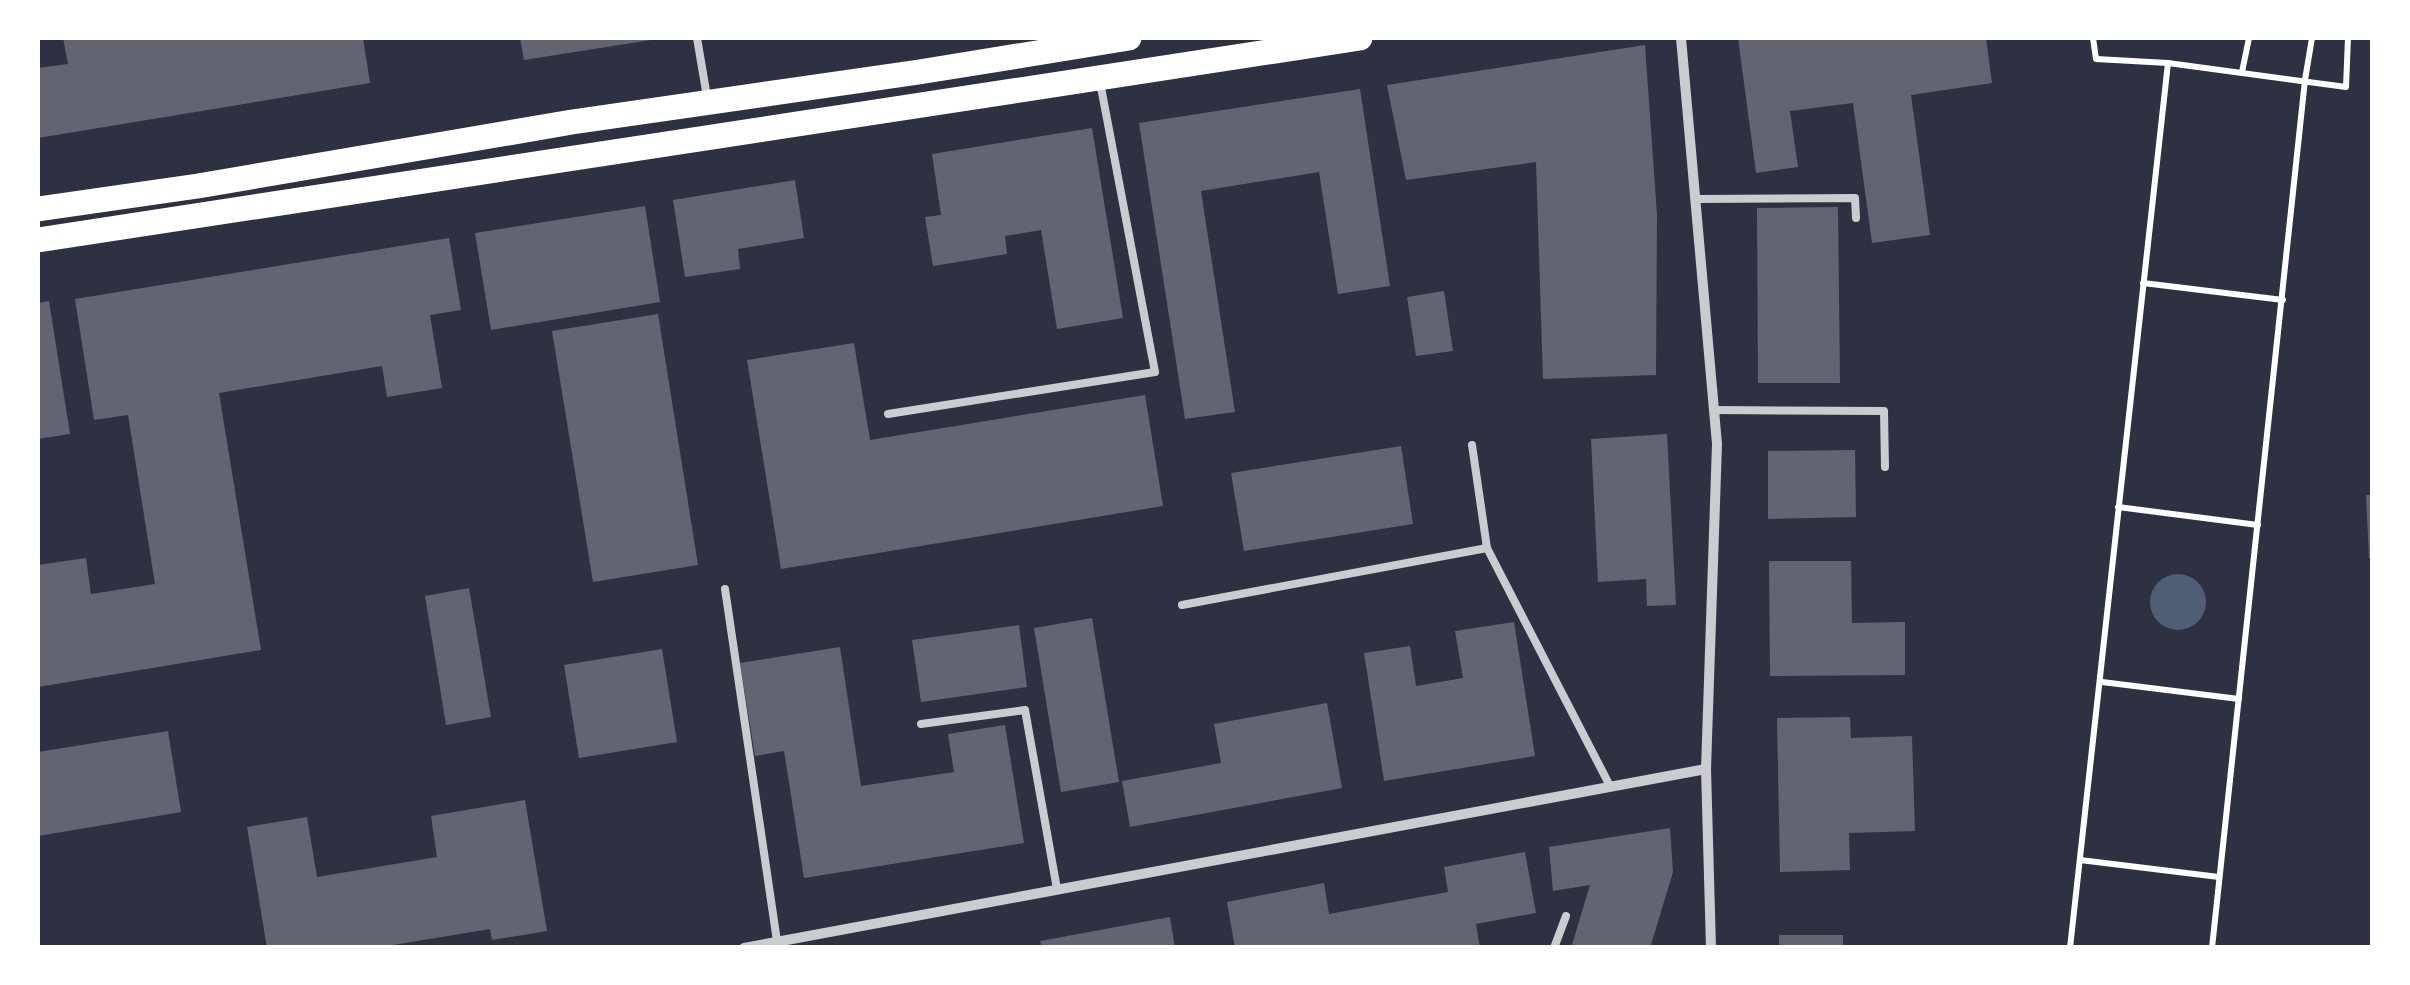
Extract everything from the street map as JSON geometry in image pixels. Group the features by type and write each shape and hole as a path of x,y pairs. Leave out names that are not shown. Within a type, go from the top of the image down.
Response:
{"main road":[{"path":"38,208 198,186 1024,46 1129,38"},
{"path":"38,240 1360,38"}],"street":[{"path":"1682,38 1717,444 1706,768 1712,948"},
{"path":"744,948 1706,768"}],"lane":[{"path":"697,38 708,102"},
{"path":"888,414 1155,372 1099,77"},
{"path":"1696,200 1854,198 1856,218"},
{"path":"1714,410 1884,411 1885,467"},
{"path":"1472,445 1487,548 1610,786"},
{"path":"1182,605 1487,548"},
{"path":"725,589 777,941"},
{"path":"920,724 1025,710 1057,889"},
{"path":"1554,948 1566,916"}],"path":[{"path":"2093,38 2096,59 2168,63 2346,87 2348,38"},
{"path":"2242,72 2249,38"},
{"path":"2212,948 2312,38"},
{"path":"2070,948 2168,63"},
{"path":"2143,283 2283,300"},
{"path":"2118,508 2258,526"},
{"path":"2102,682 2239,699"},
{"path":"2080,860 2220,877"}],"water":[{"path":"2178,574 2198,582 2206,602 2198,622 2178,630 2158,622 2150,602 2158,582"}],"building":[{"path":"63,38 363,38 370,83 38,138 38,68 68,64"},
{"path":"520,38 651,38 651,40 524,60"},
{"path":"1738,38 1986,38 1992,83 1911,95 1930,235 1872,243 1853,103 1790,111 1798,167 1756,173"},
{"path":"1645,45 1657,215 1656,375 1543,379 1536,162 1406,180 1387,85"},
{"path":"1360,89 1390,286 1338,294 1319,172 1201,191 1235,412 1185,419 1139,123"},
{"path":"1092,128 1123,318 1057,329 1041,230 1005,236 1007,254 933,266 925,217 941,215 932,154"},
{"path":"795,180 804,238 738,249 740,269 685,277 673,200"},
{"path":"645,206 660,302 491,330 475,233"},
{"path":"1838,207 1840,383 1758,383 1757,208"},
{"path":"449,238 461,310 430,315 442,388 387,397 382,366 219,393 261,650 38,687 38,565 86,558 91,594 155,584 128,415 94,420 75,299"},
{"path":"1444,291 1453,351 1416,356 1407,297"},
{"path":"49,301 70,434 38,439 38,303"},
{"path":"658,314 698,565 593,582 552,331"},
{"path":"854,343 870,440 1145,395 1163,506 781,569 747,360"},
{"path":"1667,434 1676,605 1647,606 1646,579 1598,582 1591,439"},
{"path":"1401,446 1413,524 1244,551 1231,473"},
{"path":"1855,450 1856,517 1768,519 1768,451"},
{"path":"2366,495 2372,495 2372,558 2369,558"},
{"path":"1769,561 1851,561 1852,623 1905,622 1905,675 1770,676"},
{"path":"469,588 491,717 446,725 425,596"},
{"path":"1092,618 1119,782 1061,792 1034,628"},
{"path":"1514,622 1535,756 1384,781 1364,653 1410,646 1416,686 1463,678 1455,631"},
{"path":"1019,625 1027,687 921,702 912,640"},
{"path":"840,647 861,786 954,772 948,734 1005,725 1024,843 804,878 784,751 755,756 740,663"},
{"path":"662,649 677,742 579,758 564,665"},
{"path":"1327,703 1342,788 1130,827 1122,781 1221,763 1214,724"},
{"path":"1850,717 1851,738 1912,736 1915,831 1849,833 1850,870 1780,872 1777,718"},
{"path":"168,731 181,812 38,836 38,752"},
{"path":"525,800 547,931 492,940 490,929 375,948 267,948 247,827 307,817 317,877 437,857 431,816"},
{"path":"1670,828 1673,872 1650,948 1571,948 1590,885 1553,891 1549,847"},
{"path":"1525,852 1536,913 1476,924 1480,948 1235,948 1227,902 1324,883 1329,914 1448,892 1444,867"},
{"path":"1170,917 1175,948 1042,948 1040,941"},
{"path":"1779,935 1843,935 1843,948 1779,948"}]}
